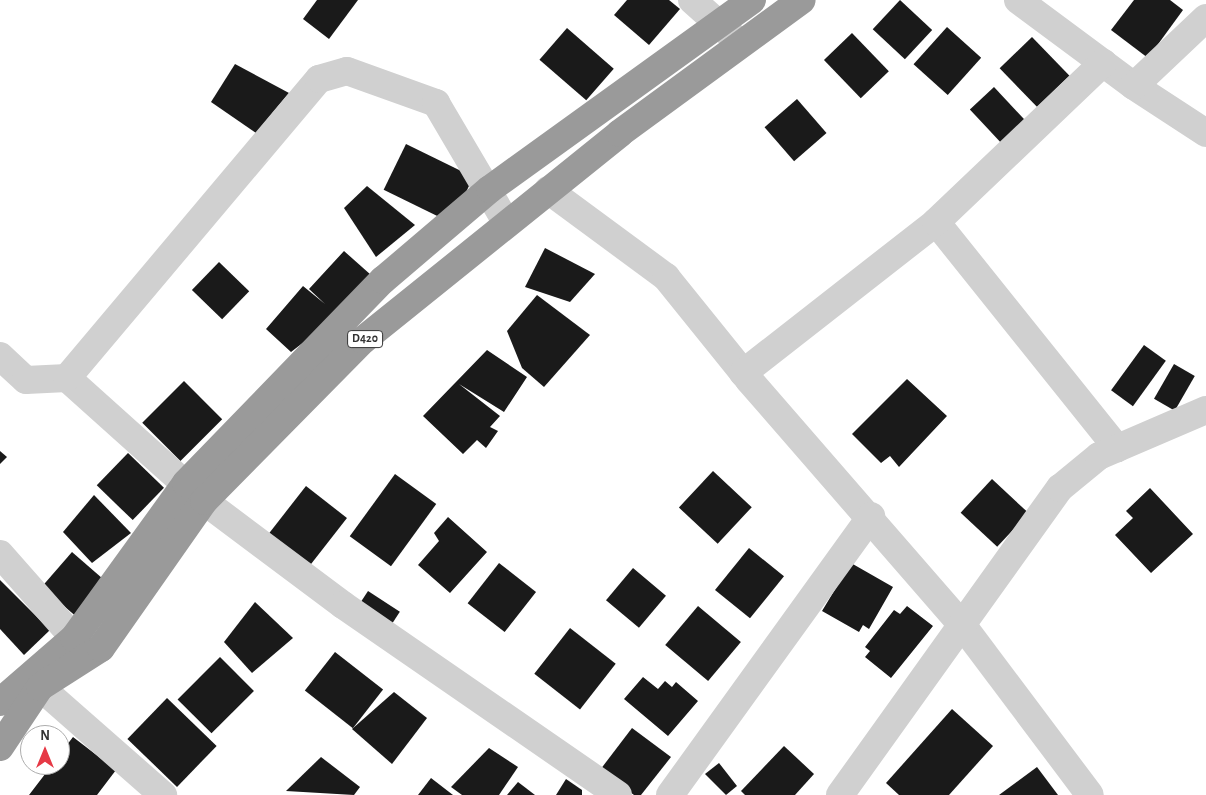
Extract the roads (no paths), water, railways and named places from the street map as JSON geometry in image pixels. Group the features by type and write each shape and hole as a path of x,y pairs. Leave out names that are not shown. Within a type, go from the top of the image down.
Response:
{"highway":[{"name":"D420","path":"0,702 74,638 195,492 383,280 490,190 752,0"},
{"name":"D420","path":"0,746 40,687 101,648 195,492 363,340 506,222 740,43 802,0"}],"street":[{"path":"692,0 740,43"},
{"path":"1018,0 1134,86 1206,133"},
{"path":"1134,86 1206,18"},
{"path":"743,372 936,222 1103,63"},
{"path":"67,378 319,79 347,71 436,103 490,190 506,222"},
{"path":"548,190 666,277 743,372 870,516 963,626 1090,795"},
{"path":"936,222 1117,448"},
{"path":"0,356 26,380 67,378 195,492 343,605 618,795"},
{"path":"840,795 963,626 1060,488 1100,456 1206,410"},
{"path":"670,795 870,516"},
{"path":"0,554 74,638 101,648"},
{"path":"40,687 164,795"}]}
